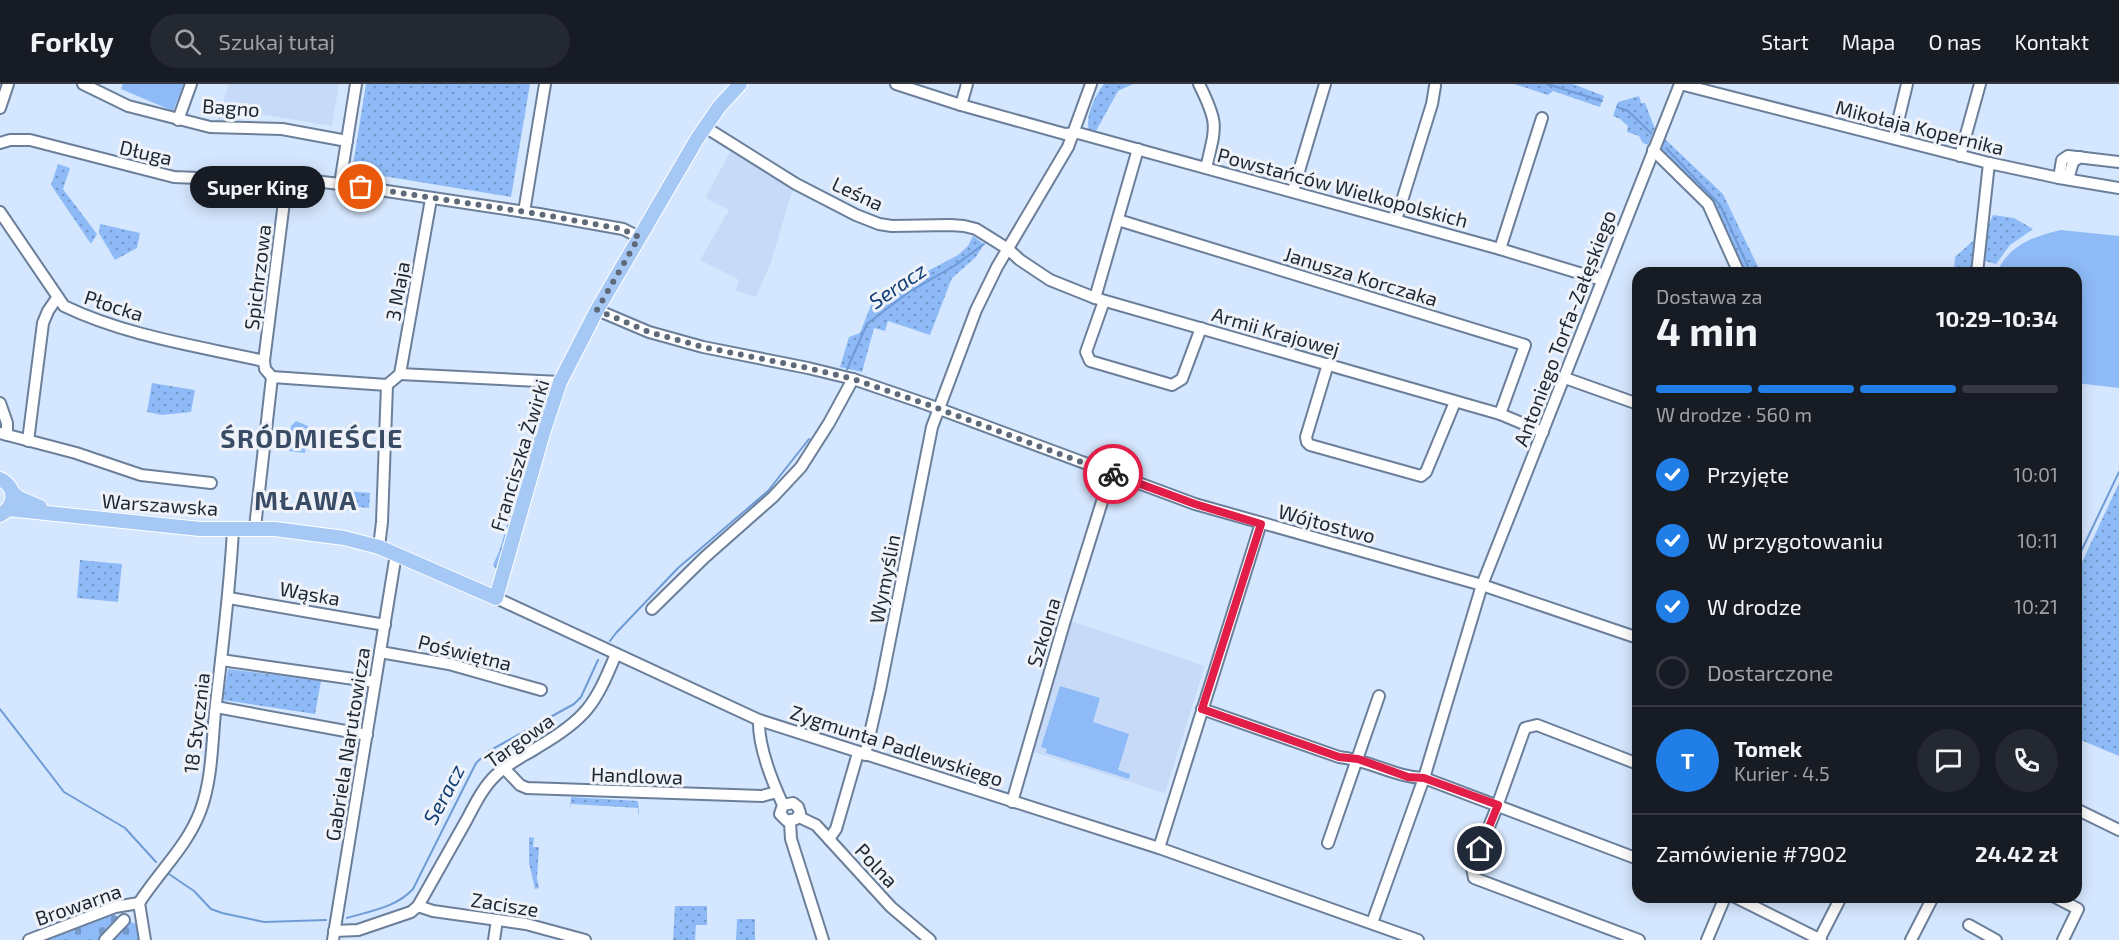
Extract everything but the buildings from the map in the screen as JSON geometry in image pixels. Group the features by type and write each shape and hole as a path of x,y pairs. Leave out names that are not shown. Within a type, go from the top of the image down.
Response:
{"main road":[{"name":"Franciszka Żwirki","path":"496,598 543,433 560,382 597,310 639,237 705,128 719,107 740,84"},
{"name":"Warszawska","path":"0,479 12,492 28,502 61,515"},
{"path":"4,512 12,504 12,492"},
{"name":"Warszawska","path":"4,512 26,510 189,528 255,527 327,535 373,545"},
{"name":"Zygmunta Padlewskiego","path":"373,545 496,598"}],"street":[{"path":"0,108 8,84"},
{"name":"Bagno","path":"83,84 128,106 178,120 225,128 282,129 347,141"},
{"path":"178,120 191,84"},
{"path":"340,184 356,84"},
{"path":"524,212 545,84"},
{"name":"Powstańców Wielkopolskich","path":"896,84 1065,134 1078,133 1293,191 1602,280"},
{"path":"961,105 967,84"},
{"name":"Wymyślin","path":"829,839 836,829 862,754 880,690 932,427 938,409 976,310 1008,249 1068,147 1091,84"},
{"path":"1199,84 1214,116 1215,133 1206,168"},
{"path":"1293,191 1325,84"},
{"name":"Mikołaja Kopernika","path":"1680,84 1989,163 2119,188"},
{"name":"Antoniego Torfa-Załęskiego","path":"1372,923 1424,778 1482,585 1680,84"},
{"path":"1894,138 1907,84"},
{"path":"1960,156 1980,84"},
{"path":"1396,220 1432,104 1435,86"},
{"path":"1500,249 1542,118"},
{"name":"Leśna","path":"705,128 796,184 856,215 879,224 908,227 964,226 976,229 1008,249"},
{"name":"Długa","path":"0,143 10,140 30,140 174,177 287,178 340,184 622,229 639,237"},
{"path":"1138,149 1086,352 1090,361 1172,386 1182,379 1201,328"},
{"path":"1653,150 1708,204 1736,267"},
{"path":"2063,179 2073,162 2080,157 2119,162"},
{"path":"1978,267 1989,163"},
{"name":"Spichrzowa","path":"264,362 287,178"},
{"name":"3 Maja","path":"400,374 431,198"},
{"name":"Płocka","path":"0,212 64,306 81,314 153,337 264,362"},
{"name":"Janusza Korczaka","path":"1118,220 1525,345 1500,414"},
{"name":"Armii Krajowej","path":"1008,249 1050,280 1099,299 1500,414 1543,432"},
{"path":"28,441 43,323 57,298"},
{"name":"Wójtostwo","path":"597,310 649,332 703,347 853,379 1195,504 1482,585 1632,636"},
{"path":"255,527 272,377 264,362"},
{"path":"1328,364 1306,437 1306,442 1310,445 1421,476 1426,472 1455,402"},
{"path":"272,377 387,385 400,374 560,382"},
{"path":"1564,378 1632,402"},
{"path":"652,609 705,556 773,497 801,467 830,423 853,379"},
{"path":"373,545 382,522 387,385"},
{"path":"0,403 7,423 4,434 76,453 141,476 211,483"},
{"name":"Szkolna","path":"1012,802 1111,473"},
{"path":"1159,848 1261,524"},
{"name":"18 Stycznia","path":"139,903 158,874 190,834 201,810 208,779 229,598 233,529"},
{"name":"Gabriela Narutowicza","path":"333,935 396,555"},
{"name":"Wąska","path":"229,598 385,625"},
{"name":"Zygmunta Padlewskiego","path":"496,598 759,720 1159,848 1418,940"},
{"name":"Poświętna","path":"380,652 449,664 541,690"},
{"name":"Targowa","path":"418,906 480,795 494,776 561,734 580,718 591,706 599,692 616,654"},
{"path":"221,660 375,682"},
{"path":"1328,843 1379,696"},
{"path":"216,707 367,735"},
{"path":"1202,709 1339,757 1358,759 1408,777 1424,778 1632,857"},
{"path":"759,720 760,738 783,805 780,811 782,817 794,819 791,839 823,940"},
{"path":"1632,762 1537,724 1525,728 1498,805 1472,868 1474,878 1639,940"},
{"name":"Handlowa","path":"504,768 520,785 527,788 750,796 777,792"},
{"path":"2082,812 2119,830"},
{"name":"Polna","path":"794,819 816,825 891,907 930,940"},
{"path":"139,903 145,940"},
{"name":"Browarna","path":"29,940 115,907 139,903"},
{"path":"1707,940 1722,903"},
{"path":"1747,903 1820,940 1838,903"},
{"path":"1911,940 1930,903"},
{"path":"2063,940 2078,909 2066,903"},
{"path":"333,935 358,930 402,915 418,906"},
{"name":"Zacisze","path":"418,906 433,911 537,927 585,940"},
{"path":"105,940 124,920"},
{"path":"494,940 497,920"},
{"path":"1969,925 1996,940"}],"shaded area":[{"path":"229,84 339,84 332,126 240,111 238,122 216,123"},
{"path":"734,145 796,184 771,262 756,297 736,291 739,280 700,260 729,210 705,198"},
{"path":"1071,621 1205,666 1165,793 1033,752"}],"green space":[{"path":"123,84 184,84 173,111 121,89"},
{"path":"366,84 530,84 511,197 352,171"},
{"path":"1104,84 1133,84 1118,91 1096,131 1089,129 1090,112"},
{"path":"1514,84 1573,84 1604,96 1600,107 1553,91 1548,95"},
{"path":"1639,96 1641,103 1645,103 1655,129 1648,145 1643,143 1639,136 1627,132 1628,126 1613,116 1618,102"},
{"path":"1665,139 1723,194 1758,267 1738,267 1714,212 1660,152"},
{"path":"58,164 70,168 63,189 97,234 91,244 51,185"},
{"path":"1993,215 2014,218 2033,229 2010,245 1996,264 1985,261 1987,228"},
{"path":"100,224 140,233 137,248 115,260 99,233"},
{"path":"2061,230 2119,236 2119,388 2082,384 2082,267 2000,267 2015,249 2042,235"},
{"path":"973,236 984,244 976,257 952,278 930,335 888,321 885,331 874,328 862,372 840,367 849,337 860,333 873,300 958,255 968,246"},
{"path":"1975,239 1973,267 1954,267 1955,257"},
{"path":"152,383 195,390 191,412 162,415 147,412"},
{"path":"546,387 550,394 497,570 493,565 500,549"},
{"path":"296,421 308,426 305,453 289,451 291,426"},
{"path":"2119,483 2119,756 2082,741 2082,562"},
{"path":"336,490 370,493 369,508 359,507 353,499 343,505 334,504"},
{"path":"80,560 122,564 118,602 77,598"},
{"path":"228,669 321,681 315,714 223,700"},
{"path":"1060,686 1100,698 1093,722 1129,734 1118,770 1130,774 1129,779 1046,753 1047,749 1041,747"},
{"path":"571,797 638,801 639,814 638,808 571,804 570,811"},
{"path":"529,837 534,838 533,847 539,847 537,879 539,888 535,889 529,863"},
{"path":"675,906 707,906 707,925 696,925 695,940 673,940"},
{"path":"110,913 138,925 139,940 30,940"},
{"path":"737,919 755,919 755,940 736,940"}],"waterway":[{"name":"Seracz","path":"1547,84 1602,101"},
{"name":"Seracz","path":"1617,107 1628,111 1651,133"},
{"name":"Seracz","path":"1666,148 1720,205 1748,267"},
{"name":"Seracz","path":"847,369 867,324 909,292 954,266 984,244"},
{"name":"Seracz","path":"610,641 678,568 768,491 809,439"},
{"name":"Seracz","path":"2082,549 2119,472"},
{"name":"Seracz","path":"347,918 391,904 413,889 476,763 489,751 574,704 581,697 598,660"},
{"name":"Seracz","path":"0,709 64,792 125,828 156,862"},
{"name":"Seracz","path":"169,874 194,891 211,909 222,913 264,922 326,920"}],"way so far":[{"path":"361,187 622,229 639,237 597,310 649,332 703,347 853,379 998,430 1113,474"}],"place":[{"name":"Super King","path":"361,187"}],"district":[{"name":"ŚRÓDMIEŚCIE","path":"312,437"},
{"name":"MŁAWA","path":"306,499"}],"route":[{"path":"1113,474 1195,504 1261,524 1202,709 1339,757 1358,759 1408,777 1424,778 1498,805 1480,849"}]}
